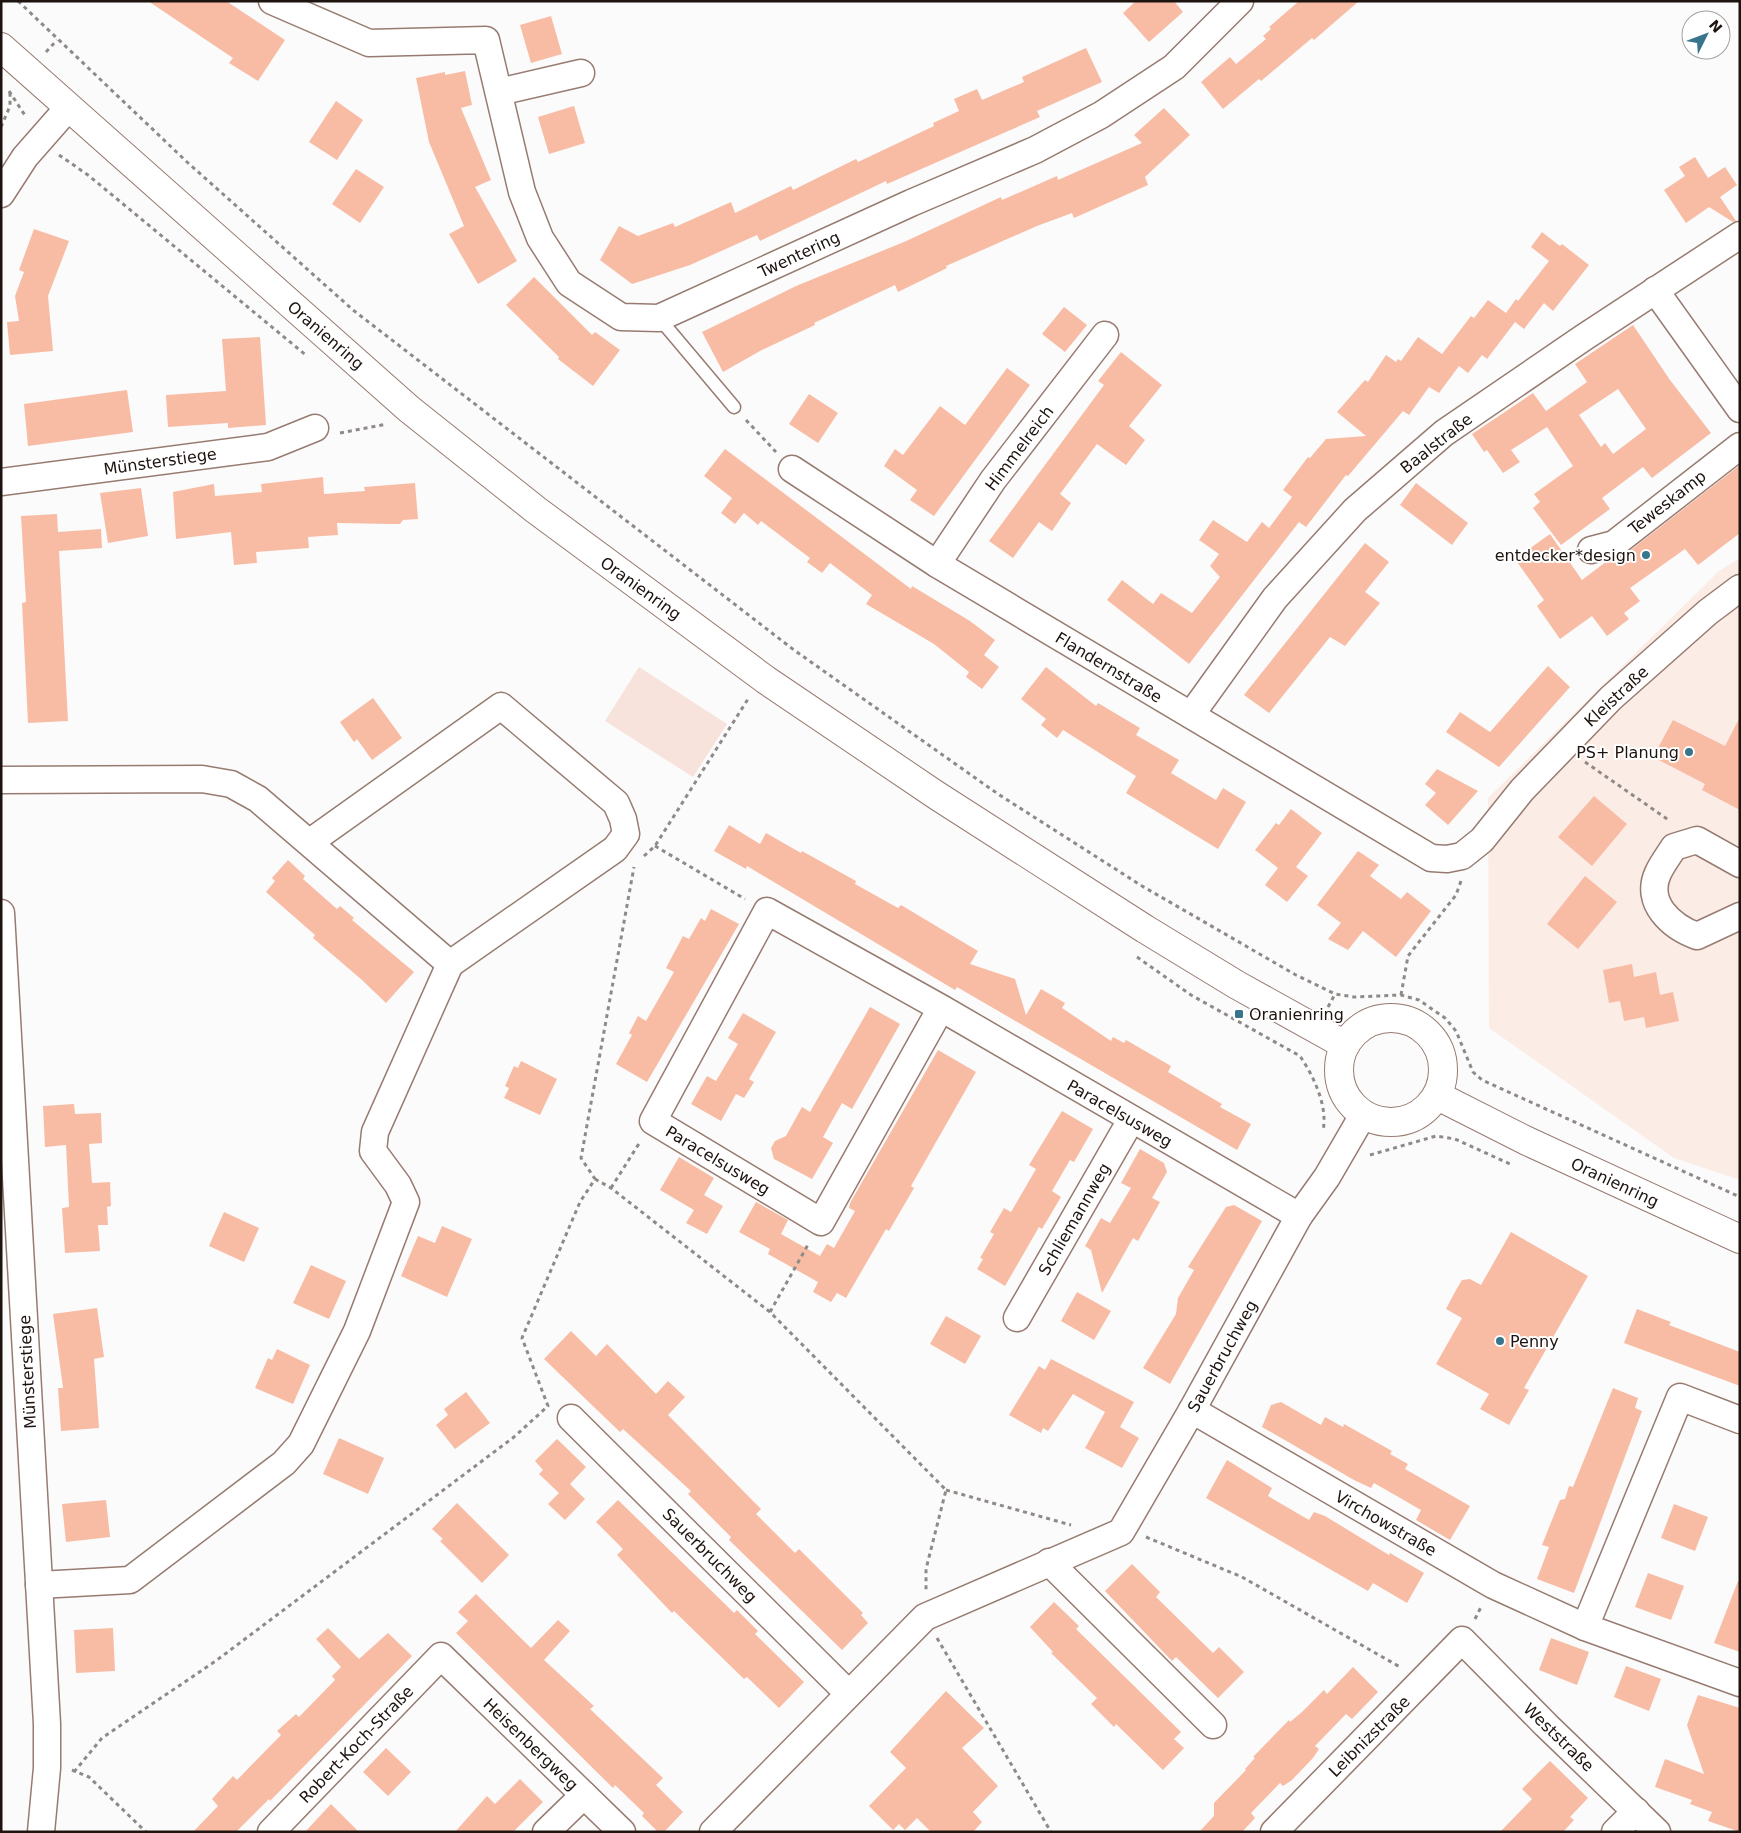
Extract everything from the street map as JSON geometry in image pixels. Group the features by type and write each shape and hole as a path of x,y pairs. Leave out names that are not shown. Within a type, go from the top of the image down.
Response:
{"street":[{"name":"Twentering","path":"272,1 369,43 486,40 522,192 540,238 569,283 621,318 659,318 911,203 1035,150 1101,115 1174,67 1240,1"},
{"name":"Oranienring","path":"1,46 68,108 409,409 536,510 766,680 1040,863 1237,984 1345,1045"},
{"path":"499,92 581,73"},
{"path":"1,194 25,156 68,108"},
{"name":"Baalstraße","path":"1192,715 1275,598 1355,510 1444,433 1655,290 1740,235"},
{"path":"1655,290 1740,409"},
{"name":"Himmelreich","path":"937,564 993,480 1105,335"},
{"name":"Münsterstiege","path":"1,482 268,447 315,428"},
{"name":"Teweskamp","path":"1591,550 1614,544 1740,446"},
{"name":"Flandernstraße","path":"792,469 937,564 1431,858 1447,859 1462,856"},
{"name":"Kleistraße","path":"1462,856 1482,840 1522,790 1611,698 1708,612 1740,588"},
{"path":"39,1585 130,1580 284,1463 301,1444 358,1331 406,1202 398,1184 373,1151 375,1132 450,964 615,849 626,834 624,819 616,803 501,706 310,842"},
{"path":"1,780 202,779 231,784 258,799 450,964"},
{"path":"1740,864 1697,840 1674,847 1657,874 1655,886 1657,906 1668,920 1684,932 1697,936 1740,916"},
{"name":"Paracelsusweg","path":"821,1222 653,1121 767,911 941,1008 1299,1216"},
{"name":"Münsterstiege","path":"1,913 47,1724 47,1768 41,1832"},
{"path":"821,1222 941,1008"},
{"path":"1393,1018 1411,1021 1427,1031 1438,1045 1444,1063 1443,1081 1438,1096 1423,1113 1404,1122 1384,1122 1363,1115 1350,1103 1340,1085 1339,1064 1345,1045 1357,1030 1374,1020 1393,1018"},
{"name":"Oranienring","path":"1438,1096 1527,1140 1740,1239"},
{"name":"Sauerbruchweg","path":"1121,1532 1192,1410 1299,1216 1327,1177 1363,1115"},
{"name":"Schliemannweg","path":"1017,1318 1131,1120"},
{"path":"1585,1627 1680,1397 1740,1420"},
{"name":"Virchowstraße","path":"1192,1410 1493,1585 1585,1627 1740,1683"},
{"name":"Sauerbruchweg","path":"571,1418 848,1693"},
{"path":"713,1832 848,1693 925,1618 1121,1532"},
{"path":"1049,1562 1213,1725"},
{"name":"Leibnizstraße","path":"1274,1832 1462,1640"},
{"name":"Weststraße","path":"1462,1640 1546,1726 1657,1832"},
{"name":"Heisenbergweg","path":"441,1656 622,1832"},
{"name":"Robert-Koch-Straße","path":"271,1832 441,1656"},
{"path":"546,1832 584,1794"},
{"path":"1615,1832 1636,1811"}],"lane":[{"path":"659,318 734,407"}],"path":[{"path":"18,1 187,162 353,310 848,689 998,794 1142,886 1296,975 1335,994 1354,997 1401,995 1419,1000 1445,1018 1456,1031 1473,1072 1482,1080 1740,1198"},
{"path":"1,127 10,106 10,92"},
{"path":"734,407 792,469"},
{"path":"315,428 337,434 390,423"},
{"path":"641,858 655,846 750,696"},
{"path":"1563,747 1697,840"},
{"path":"655,846 767,911"},
{"path":"1401,995 1408,956 1456,895 1462,877 1462,856"},
{"path":"635,863 581,1158 595,1179 611,1188 770,1312 946,1490 1078,1526"},
{"path":"1300,1056 1309,1070 1319,1094 1325,1120 1321,1135"},
{"path":"611,1188 653,1121"},
{"path":"1365,1157 1381,1150 1436,1136 1455,1139 1516,1167"},
{"path":"146,1832 89,1777 74,1770 102,1738 217,1660 514,1437 548,1406 522,1338 580,1202 595,1179"},
{"path":"770,1312 821,1222"},
{"path":"946,1490 926,1570 925,1618 1051,1832"},
{"path":"1121,1532 1153,1539 1242,1577 1408,1672 1420,1685"},
{"path":"1462,1640 1493,1585"}],"shaded area":[{"path":"1740,558 1740,1180 1674,1158 1489,1028 1488,798 1719,571"},
{"path":"639,667 727,724 693,777 605,721"}],"building":[{"path":"148,1 226,1 285,40 258,81 229,63 233,58"},
{"path":"1136,1 1174,1 1183,12 1149,42 1123,13"},
{"path":"1299,1 1359,1 1314,40 1312,38 1261,81 1259,79 1223,109 1201,82 1230,57 1236,64 1266,39 1263,36 1271,29 1269,27"},
{"path":"551,16 562,54 531,63 520,25"},
{"path":"1086,48 1102,82 1037,111 1040,117 887,184 886,181 760,241 757,235 690,265 632,284 600,260 619,226 638,236 673,223 675,227 731,202 735,213 791,186 793,190 856,159 858,162 934,126 933,123 959,111 954,99 977,89 982,100 1024,82 1022,77"},
{"path":"465,71 472,105 461,108 491,180 475,187 517,261 478,284 449,234 464,226 429,142 416,78 445,72 445,75"},
{"path":"336,101 363,120 337,160 309,142"},
{"path":"574,106 585,143 549,154 538,117"},
{"path":"1164,108 1190,135 1145,177 1148,185 1074,218 1072,213 1037,226 946,266 947,268 898,292 895,285 814,323 815,325 760,351 723,372 702,332 796,286 904,242 1001,197 1002,200 1057,176 1058,180 1142,143 1134,135"},
{"path":"1695,157 1708,178 1725,167 1737,185 1720,197 1736,221 1733,222 1709,207 1686,223 1664,190 1685,176 1679,167"},
{"path":"356,169 384,187 360,223 332,204"},
{"path":"34,229 69,241 48,296 53,351 10,355 7,322 19,321 15,296 24,272 19,270"},
{"path":"1542,232 1560,246 1562,244 1589,265 1553,311 1544,303 1524,329 1515,322 1487,359 1482,355 1468,373 1459,366 1439,393 1429,387 1409,415 1403,411 1348,476 1346,475 1306,527 1299,522 1189,664 1107,600 1122,580 1153,604 1161,593 1192,613 1220,577 1210,566 1219,554 1199,540 1213,520 1247,542 1262,522 1269,528 1292,497 1283,490 1308,457 1310,458 1326,439 1366,436 1337,412 1365,380 1368,382 1386,355 1396,362 1398,359 1401,361 1418,337 1442,354 1471,316 1474,318 1488,300 1506,313 1516,299 1518,301 1549,261 1531,247"},
{"path":"534,277 592,335 595,332 620,350 593,386 558,359 559,357 506,305"},
{"path":"1064,307 1087,325 1065,352 1042,334"},
{"path":"1633,325 1670,380 1711,433 1652,478 1643,467 1602,498 1610,509 1561,545 1533,508 1540,502 1534,494 1573,466 1547,427 1511,450 1520,462 1503,473 1487,450 1484,452 1472,434 1533,393 1546,411 1587,382 1575,364","holes":["1618,389 1646,429 1613,454 1605,443 1601,447 1579,415"]},
{"path":"260,337 266,425 228,428 228,423 168,427 166,395 226,391 222,339"},
{"path":"1121,352 1162,385 1129,426 1145,440 1126,465 1097,444 1060,494 1071,503 1052,531 1039,522 1013,558 989,541 1104,385 1098,381"},
{"path":"1007,368 1030,385 934,516 910,500 917,490 884,466 895,449 903,455 940,406 965,425"},
{"path":"127,390 133,432 28,446 24,404"},
{"path":"809,394 838,413 818,443 789,424"},
{"path":"725,449 911,589 912,586 970,621 995,640 984,655 999,667 982,689 966,677 969,672 934,644 866,604 872,595 830,563 822,573 807,562 810,558 761,521 758,525 744,513 735,524 721,513 732,498 704,476"},
{"path":"1740,465 1740,533 1698,565 1685,549 1630,588 1640,601 1624,613 1629,619 1607,636 1592,616 1560,639 1537,606 1544,600 1515,559 1550,534 1582,580 1607,561 1623,556"},
{"path":"323,477 324,494 365,491 364,487 415,483 418,519 403,520 400,524 337,523 338,535 308,537 309,548 256,552 257,563 234,565 231,532 176,539 173,492 214,484 215,496 262,492 261,484"},
{"path":"1416,483 1468,523 1452,545 1400,505"},
{"path":"141,488 148,536 108,543 100,493"},
{"path":"57,514 58,532 101,529 102,548 59,551 68,721 28,723 22,603 26,602 21,516"},
{"path":"1365,543 1389,562 1365,592 1380,603 1345,646 1330,637 1269,713 1244,695"},
{"path":"1548,666 1570,687 1499,767 1446,732 1460,712 1490,732"},
{"path":"1046,667 1096,706 1098,703 1140,728 1136,735 1179,760 1171,773 1216,800 1223,788 1246,802 1218,849 1126,793 1136,776 1063,730 1057,738 1041,725 1046,719 1021,699"},
{"path":"373,698 402,738 372,760 357,739 354,742 340,722"},
{"path":"1740,717 1740,810 1702,790 1705,784 1653,757 1673,720 1725,746"},
{"path":"1437,769 1478,791 1448,825 1425,805 1436,793 1425,784"},
{"path":"1594,796 1627,824 1592,866 1558,837"},
{"path":"1291,809 1322,833 1296,867 1308,876 1287,902 1265,885 1278,868 1255,850 1276,823 1279,825"},
{"path":"729,825 760,844 766,833 801,853 802,851 856,881 855,884 898,908 901,905 978,951 970,964 1015,979 1026,1015 1041,989 1065,1003 1062,1008 1111,1041 1113,1037 1124,1043 1126,1040 1171,1066 1168,1072 1222,1104 1220,1107 1251,1124 1237,1150 957,987 955,990 747,866 746,869 714,851"},
{"path":"1358,851 1379,865 1370,876 1401,899 1407,892 1431,911 1396,957 1363,931 1348,950 1328,939 1341,923 1317,905"},
{"path":"288,860 305,876 303,879 337,909 340,906 354,918 352,920 414,972 386,1003 313,938 315,935 266,892 275,881 272,878"},
{"path":"1585,876 1617,902 1578,949 1547,924"},
{"path":"711,909 739,924 647,1082 616,1064 632,1035 629,1033 638,1016 646,1021 674,972 666,968 683,936 689,939 701,918 705,921"},
{"path":"1632,964 1634,977 1656,972 1660,995 1673,992 1679,1021 1646,1028 1644,1017 1624,1021 1620,1001 1609,1003 1603,970"},
{"path":"870,1007 900,1024 852,1109 842,1103 823,1137 833,1143 812,1179 774,1159 771,1148 775,1141 786,1136 802,1107 810,1112"},
{"path":"743,1013 776,1032 749,1079 754,1082 744,1098 736,1094 721,1121 691,1104 707,1076 716,1081 738,1044 728,1038"},
{"path":"938,1050 976,1072 911,1186 914,1188 889,1231 886,1229 846,1298 837,1293 831,1302 813,1292 818,1282 768,1254 770,1249 739,1232 756,1202 788,1220 781,1234 820,1256 827,1244 834,1248 855,1211 849,1208 850,1203"},
{"path":"521,1061 557,1079 540,1115 504,1098 509,1088 505,1086 514,1066 518,1068"},
{"path":"74,1104 75,1114 101,1113 102,1143 89,1144 92,1183 110,1182 111,1206 107,1207 108,1225 98,1225 100,1251 65,1253 62,1208 69,1207 66,1145 45,1147 43,1106"},
{"path":"1062,1111 1093,1129 1074,1162 1070,1160 1052,1191 1061,1197 1042,1229 1039,1227 1005,1286 977,1269 983,1259 980,1258 994,1234 990,1232 1004,1208 1011,1212 1036,1169 1029,1165"},
{"path":"1140,1149 1164,1163 1167,1172 1152,1198 1160,1202 1138,1241 1133,1238 1102,1293 1091,1250 1085,1246 1101,1218 1110,1223 1131,1188 1121,1183"},
{"path":"679,1157 714,1178 704,1195 723,1206 707,1234 686,1223 694,1210 660,1190"},
{"path":"1234,1205 1262,1221 1170,1384 1143,1368 1176,1314 1178,1298 1194,1270 1188,1267 1226,1207"},
{"path":"224,1212 259,1228 244,1262 209,1246"},
{"path":"442,1226 472,1239 447,1297 401,1276 418,1236 435,1243"},
{"name":"Penny","path":"1511,1232 1588,1276 1524,1388 1529,1390 1509,1425 1480,1409 1489,1394 1436,1364 1462,1318 1446,1309 1456,1290 1462,1280 1470,1279 1481,1285"},
{"path":"311,1265 346,1281 329,1319 293,1303"},
{"path":"1077,1292 1111,1311 1094,1340 1061,1321"},
{"path":"97,1308 104,1357 94,1359 99,1428 61,1431 58,1388 63,1388 53,1314"},
{"path":"1637,1309 1671,1322 1669,1325 1740,1352 1740,1386 1624,1343"},
{"path":"946,1316 981,1336 965,1364 930,1344"},
{"path":"571,1331 596,1356 607,1344 656,1394 668,1381 685,1397 668,1415 761,1509 756,1514 795,1553 799,1549 863,1613 861,1615 868,1623 842,1650 729,1540 731,1537 688,1494 691,1491 623,1429 620,1432 544,1359"},
{"path":"277,1349 310,1365 293,1404 255,1388 268,1358 272,1360"},
{"path":"1051,1359 1134,1402 1120,1427 1139,1438 1122,1468 1085,1448 1105,1412 1073,1394 1048,1431 1043,1428 1041,1433 1009,1415 1039,1366 1045,1370"},
{"path":"1613,1388 1638,1398 1635,1408 1642,1411 1574,1593 1537,1579 1549,1547 1542,1545 1560,1500 1565,1499 1569,1486 1573,1487"},
{"path":"466,1392 490,1423 455,1449 436,1425 448,1415 444,1409"},
{"path":"1281,1402 1321,1425 1325,1417 1343,1427 1344,1424 1392,1451 1390,1454 1408,1464 1405,1469 1470,1506 1450,1540 1416,1520 1421,1510 1374,1483 1371,1488 1354,1480 1262,1427 1271,1405"},
{"path":"339,1438 384,1458 368,1494 323,1474"},
{"path":"557,1439 586,1467 570,1484 585,1499 565,1520 548,1504 559,1493 539,1474 543,1470 535,1461"},
{"path":"1227,1460 1272,1488 1268,1496 1309,1520 1314,1512 1325,1516 1389,1555 1390,1553 1424,1573 1407,1603 1373,1583 1368,1591 1206,1498"},
{"path":"106,1500 110,1537 66,1542 62,1504"},
{"path":"618,1500 734,1613 737,1610 758,1631 755,1634 804,1682 779,1708 747,1677 744,1679 674,1611 672,1613 617,1555 623,1549 596,1522"},
{"path":"457,1503 509,1555 482,1583 440,1541 443,1539 432,1529"},
{"path":"1674,1504 1708,1517 1695,1551 1661,1538"},
{"path":"1132,1564 1160,1592 1156,1597 1213,1653 1219,1647 1244,1672 1218,1698 1176,1657 1172,1661 1105,1591"},
{"path":"1648,1573 1684,1586 1671,1620 1635,1607"},
{"path":"1738,1581 1740,1581 1740,1652 1714,1643"},
{"path":"476,1594 531,1648 558,1620 570,1631 544,1660 594,1706 590,1709 663,1778 656,1785 683,1812 664,1832 658,1832 642,1816 644,1813 615,1785 613,1788 456,1633 468,1621 458,1612"},
{"path":"1054,1602 1079,1626 1076,1629 1181,1732 1174,1739 1184,1748 1163,1770 1116,1724 1114,1727 1091,1704 1097,1698 1051,1653 1053,1652 1030,1627"},
{"path":"113,1628 115,1671 76,1673 74,1630"},
{"path":"328,1628 359,1659 388,1633 412,1656 270,1801 269,1799 236,1832 193,1832 218,1806 212,1799 233,1776 237,1780 281,1735 277,1731 296,1714 299,1717 335,1680 332,1676 341,1667 316,1639"},
{"path":"1551,1638 1589,1652 1577,1685 1539,1670"},
{"path":"1626,1666 1661,1679 1649,1711 1614,1697"},
{"path":"1353,1667 1378,1692 1352,1719 1346,1714 1315,1746 1319,1749 1313,1758 1292,1780 1283,1786 1280,1783 1251,1813 1255,1818 1242,1832 1199,1832 1214,1816 1214,1803 1246,1770 1255,1758 1253,1757 1289,1720 1290,1722 1302,1712 1324,1690 1327,1694"},
{"path":"946,1691 984,1728 962,1748 998,1786 973,1812 982,1822 973,1832 931,1832 917,1818 905,1830 899,1824 893,1830 869,1806 906,1768 890,1752"},
{"path":"1698,1695 1740,1708 1740,1832 1708,1821 1712,1812 1690,1804 1692,1800 1655,1787 1665,1759 1704,1774 1687,1725"},
{"path":"386,1748 411,1772 388,1796 363,1772"},
{"path":"1550,1761 1588,1798 1570,1817 1574,1820 1563,1832 1500,1832 1532,1799 1522,1789"},
{"path":"520,1779 543,1802 513,1832 455,1832 487,1796 495,1804"},
{"path":"331,1804 359,1832 305,1832"}],"place":[{"name":"entdecker*design","path":"1646,555"},
{"name":"PS+ Planung","path":"1689,752"},
{"name":"Oranienring","path":"1239,1014"},
{"name":"Penny","path":"1500,1341"}]}
